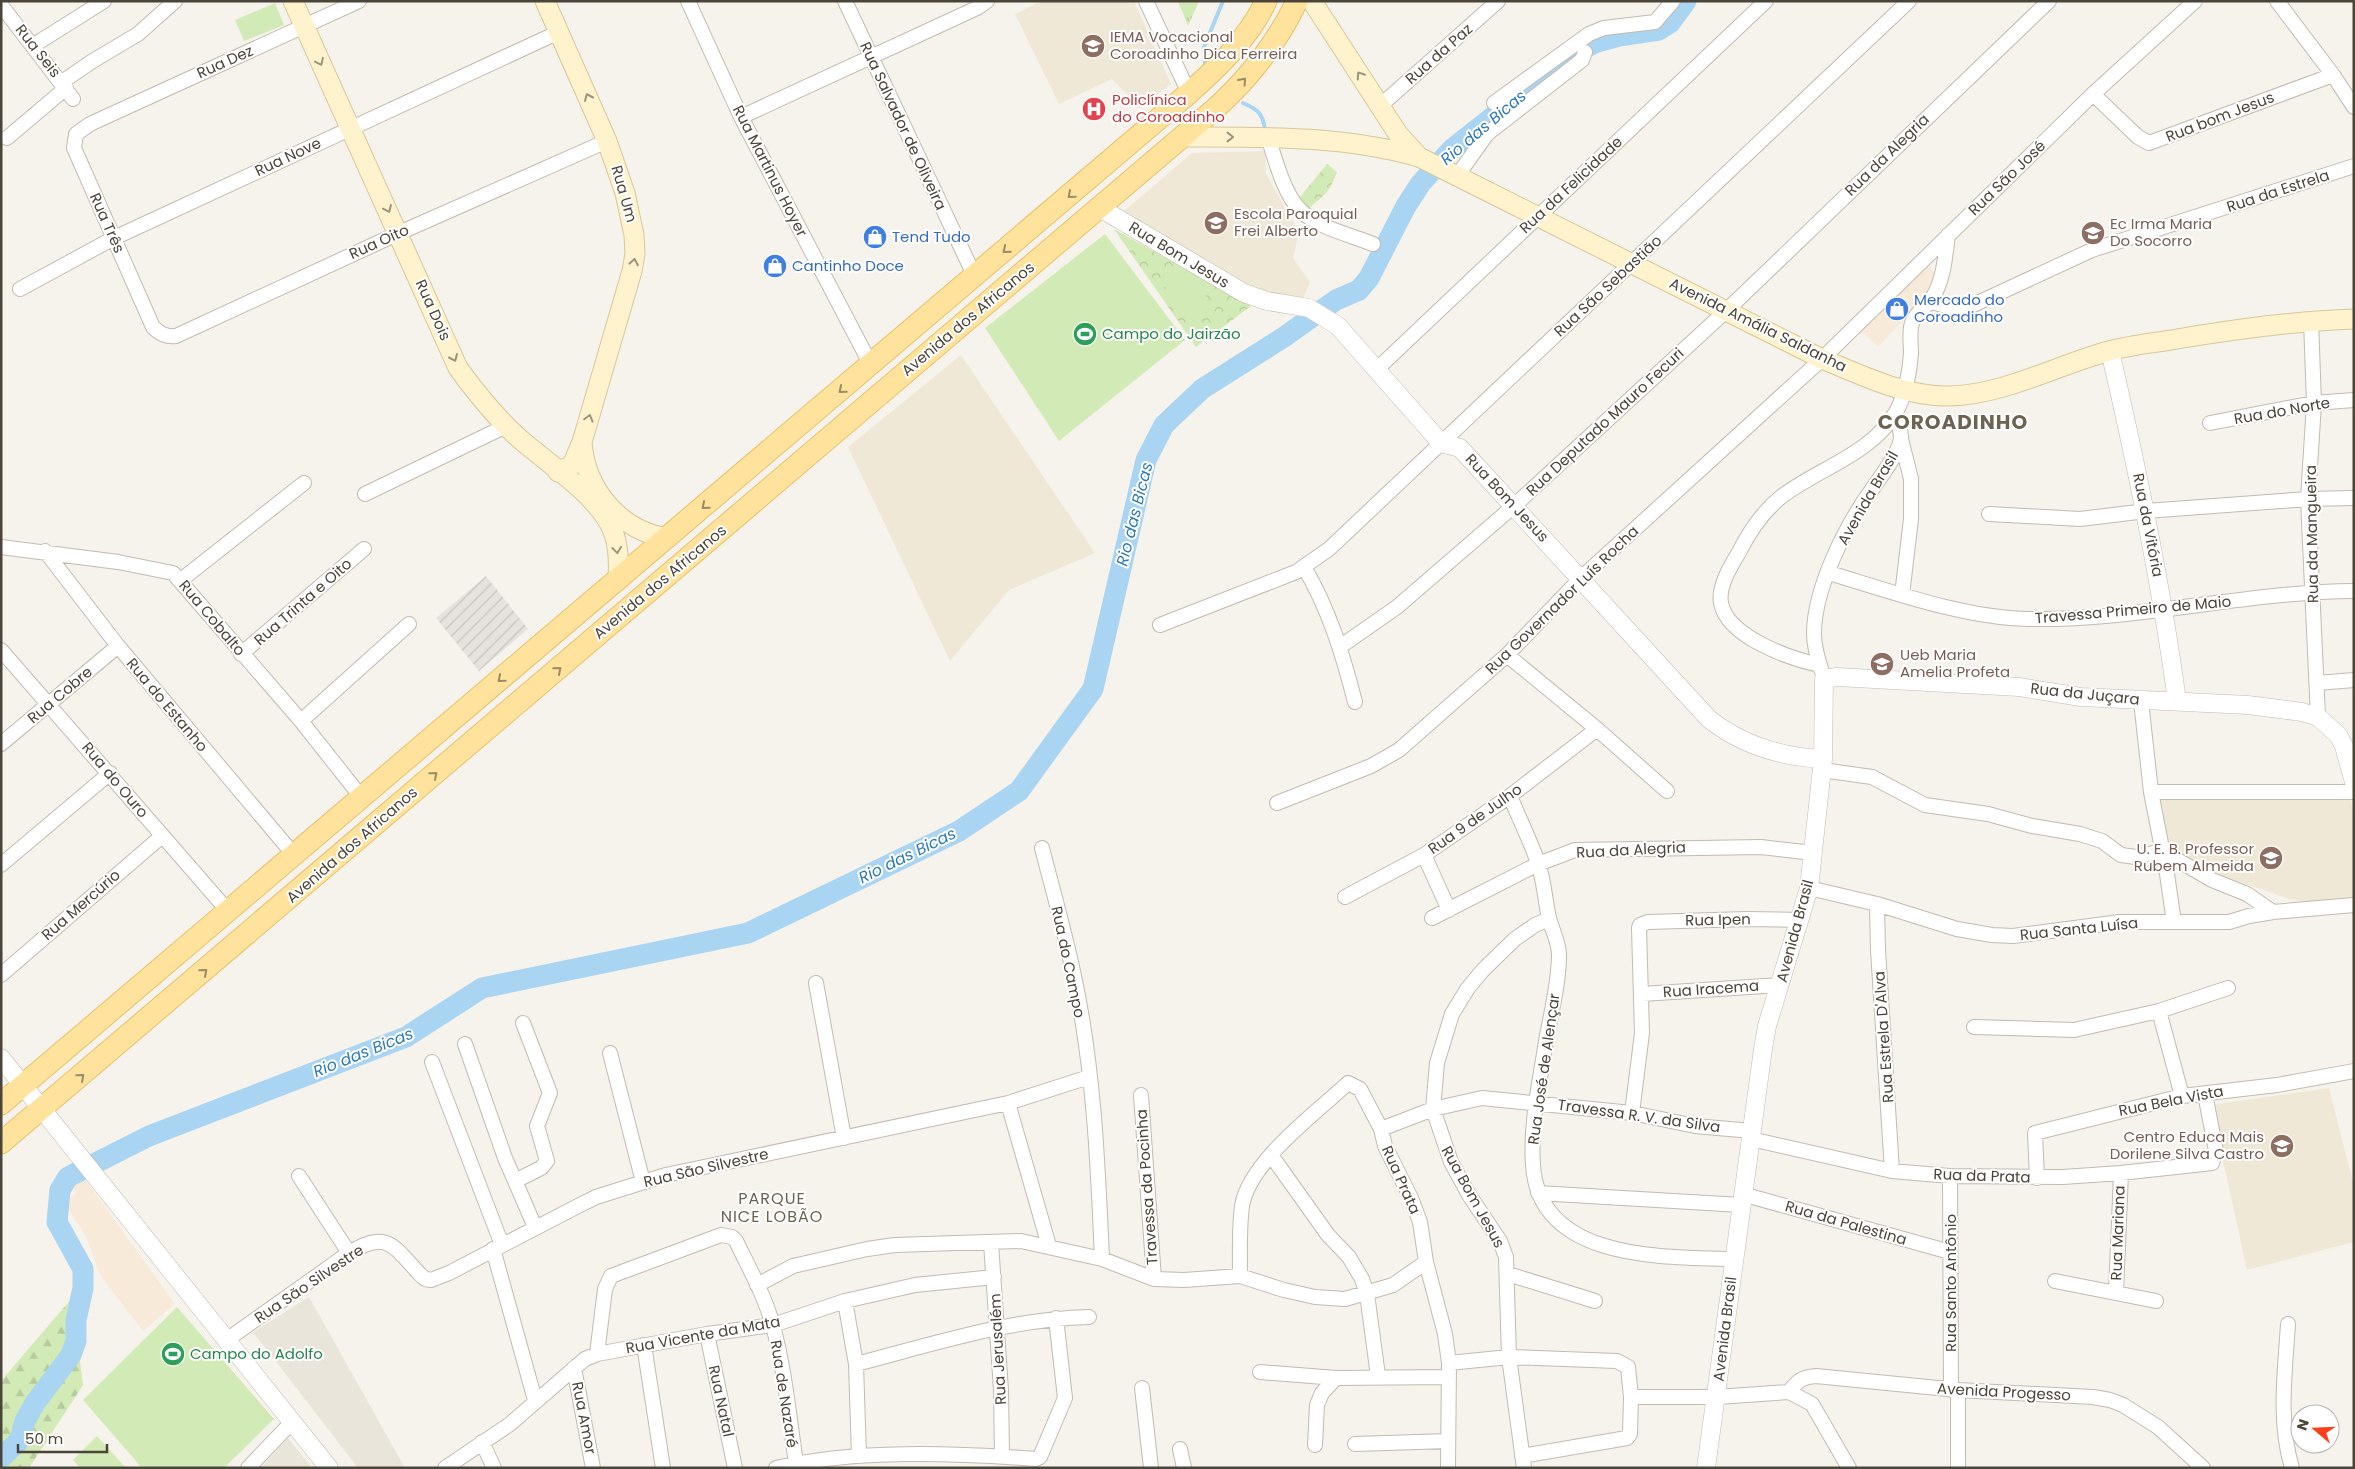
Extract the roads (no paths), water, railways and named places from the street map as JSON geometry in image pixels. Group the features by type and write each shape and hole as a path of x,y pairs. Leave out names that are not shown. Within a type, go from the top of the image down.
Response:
{"main road":[{"name":"Rua Dois","path":"293,1 399,233 458,368 484,402 506,426 586,494 608,521 617,547 618,580"},
{"name":"Rua Um","path":"545,1 608,141 633,221 635,254 628,285 582,442 572,465 558,472"},
{"name":"Avenida dos Africanos","path":"1,1104 872,365 1189,93 1231,52 1248,31 1266,1"},
{"name":"Avenida dos Africanos","path":"1,1143 1100,208 1229,96 1258,65 1278,36 1297,1"},
{"name":"Avenida Amália Saldanha","path":"1312,1 1380,106 1394,141 1422,159 1822,359 1904,389 1947,396 1970,394 2000,387 2110,351 2262,325 2311,320 2354,319"},
{"path":"1100,208 1093,199 1095,188 1144,145 1156,121"},
{"path":"1181,137 1268,137 1394,141"},
{"path":"1014,280 1032,252 1050,236 1051,226 1043,219"},
{"path":"582,442 585,462 592,481 615,512 638,530 668,538"},
{"path":"724,528 724,515 729,504 747,486 746,478 742,474"},
{"path":"574,617 567,627 565,637 570,645 579,652"},
{"path":"1,1113 43,1109"}],"street":[{"path":"7,138 67,90 91,62 138,34 175,1"},
{"name":"Rua Dez","path":"90,124 359,1"},
{"name":"Rua Martinus Hoyer","path":"688,1 741,117 872,365"},
{"name":"Rua Salvador de Oliveira","path":"845,1 975,277"},
{"path":"741,117 978,8 987,1"},
{"path":"1146,1 1189,93"},
{"name":"Rua da Paz","path":"1380,106 1498,1"},
{"path":"1494,103 1581,46 1589,34 1604,28 1655,22 1673,1"},
{"name":"Rua da Felicidade","path":"1376,370 1766,1"},
{"name":"Rua São Sebastião","path":"1160,625 1286,576 1304,567 1328,548 1633,263 1909,1"},
{"name":"Rua da Alegria","path":"1727,310 2049,1"},
{"name":"Rua São José","path":"1822,359 2093,94 2195,1"},
{"path":"2277,1 2333,74 2354,107"},
{"name":"Rua Seis","path":"1,4 67,90"},
{"path":"34,45 94,4"},
{"name":"Rua Nove","path":"20,289 114,238 559,32"},
{"path":"1453,174 1487,134 1582,60 1581,46"},
{"name":"Rua bom Jesus","path":"2093,94 2138,137 2150,143 2333,74"},
{"name":"Rua Três","path":"90,124 76,134 74,148 153,327"},
{"path":"1268,137 1280,172 1300,210 1314,221 1373,244"},
{"name":"Rua Oito","path":"153,327 164,335 176,336 399,233 608,141"},
{"name":"Rua da Estrela","path":"1931,301 1951,307 1970,306 2092,250 2354,166"},
{"name":"Rua Bom Jesus","path":"1100,208 1244,293 1267,301 1309,308 1330,320 1345,334 1441,443 1460,448 1515,505 1718,726 1759,747 1822,765"},
{"path":"1822,672 1757,641 1735,627 1725,615 1721,603 1722,591 1749,533 1766,510 1793,489 1848,456 1878,433 1896,412 1904,389 1911,355 1912,325 1916,314 1931,301 1941,279 1948,235"},
{"name":"Rua Deputado Mauro Fecuri","path":"1341,646 1397,607 1515,505 1727,310"},
{"name":"Rua da Mangueira","path":"2311,320 2314,403 2308,499 2318,717"},
{"name":"Rua da Vitória","path":"2110,351 2146,511 2165,609 2177,701"},
{"name":"Rua Governador Luís Rocha","path":"1277,803 1371,766 1399,750 1507,655 1581,578 1822,359"},
{"name":"Rua do Norte","path":"2210,423 2314,403 2354,400"},
{"name":"Avenida Brasil","path":"1706,1468 1717,1397 1733,1259 1767,1026 1809,888 1822,765 1822,672 1814,636 1815,617 1828,573 1857,510 1885,471 1901,439 1896,412"},
{"path":"365,494 506,426"},
{"path":"1901,439 1911,479 1902,595"},
{"path":"181,580 304,483"},
{"path":"1989,514 2080,519 2146,511 2308,499 2354,498"},
{"name":"Rua Cobalto","path":"1,547 45,551 173,573 181,580 241,654 301,721 362,798"},
{"name":"Rua Trinta e Oito","path":"241,654 364,549"},
{"name":"Rua do Estanho","path":"45,551 118,646 294,856"},
{"path":"1304,567 1314,583 1341,646 1355,702"},
{"name":"Travessa Primeiro de Maio","path":"1828,573 1902,595 1992,616 2027,619 2060,619 2312,592 2354,591"},
{"path":"301,721 409,624"},
{"name":"Rua Cobre","path":"1,744 118,646"},
{"name":"Rua do Ouro","path":"1,650 110,773 228,911"},
{"path":"1507,655 1598,729 1667,791"},
{"name":"Rua da Juçara","path":"1822,672 1837,677 2019,687 2081,697 2257,706 2302,712 2318,717 2338,735 2344,746 2354,782"},
{"path":"2317,683 2354,680"},
{"path":"2141,701 2151,792 2174,922"},
{"name":"Rua 9 de Julho","path":"1346,897 1424,855 1510,796 1598,729"},
{"path":"1822,765 1872,777 1891,786 1902,795 1925,805 1988,814 2032,826 2080,834 2102,841 2121,855 2136,857 2162,851 2212,880 2247,894 2273,912"},
{"path":"1,865 110,773"},
{"path":"2151,792 2354,792"},
{"name":"Rua José de Alençar","path":"1510,796 1538,864 1559,958 1532,1134 1533,1167 1538,1192 1552,1217 1567,1230 1587,1239 1620,1249 1658,1257 1733,1259"},
{"name":"Rua Mercúrio","path":"1,975 162,836"},
{"name":"Rua da Alegria","path":"1432,918 1538,864 1575,850 1760,847 1813,853"},
{"name":"Rua do Campo","path":"1042,848 1074,977 1089,1077 1096,1150 1102,1259"},
{"path":"1424,855 1449,910"},
{"name":"Rua Santa Luísa","path":"1809,888 1877,904 1957,929 1992,936 2014,936 2120,922 2229,922 2273,912 2354,905"},
{"name":"Rua Estrela D'Alva","path":"1877,904 1892,1171"},
{"name":"Rua Bom Jesus","path":"1523,1462 1509,1357 1506,1257 1500,1241 1469,1195 1451,1162 1433,1109 1437,1063 1452,1014 1468,988 1514,939 1535,925 1549,919"},
{"name":"Rua Ipen","path":"1642,994 1639,928 1648,922 1748,919 1800,920"},
{"path":"816,983 844,1138"},
{"name":"Rua Iracema","path":"1642,994 1780,985"},
{"path":"1974,1028 2074,1030 2159,1011 2228,988"},
{"path":"1632,1113 1642,1033 1642,994"},
{"path":"2159,1011 2182,1096"},
{"path":"515,1181 541,1168 547,1161 537,1126 550,1093 523,1023"},
{"path":"466,1044 505,1158 536,1228"},
{"path":"610,1053 643,1182"},
{"path":"1,1058 228,1339 329,1468"},
{"path":"432,1062 498,1247 535,1400"},
{"name":"Rua Bela Vista","path":"2037,1178 2035,1133 2182,1096 2320,1078 2354,1071"},
{"path":"1049,1246 1008,1103 1089,1077"},
{"name":"Rua Prata","path":"1271,1155 1348,1083 1360,1089 1381,1129 1385,1146 1411,1198 1420,1222 1426,1262 1441,1317 1449,1370 1448,1468"},
{"name":"Rua da Prata","path":"1752,1135 1892,1171 1950,1176 2037,1178 2121,1173 2207,1164 2214,1160 2216,1152 2205,1094"},
{"name":"Travessa da Pocinha","path":"1141,1095 1154,1278"},
{"name":"Travessa R. V. da Silva","path":"1381,1129 1433,1109 1482,1098 1632,1113 1752,1135"},
{"name":"Rua São Silvestre","path":"228,1339 349,1253 367,1244 386,1242 397,1249 422,1278 430,1280 449,1273 596,1198 643,1182 666,1175 1008,1103"},
{"path":"1240,1276 1242,1206 1250,1183 1271,1155 1328,1235 1349,1257 1362,1279 1367,1294 1378,1376"},
{"name":"Rua Mariana","path":"2116,1293 2121,1173"},
{"path":"299,1176 349,1253"},
{"name":"Rua Santo Antônio","path":"1950,1176 1950,1252 1958,1468"},
{"name":"Rua da Palestina","path":"1538,1192 1742,1199 1950,1252"},
{"path":"597,1354 605,1290 611,1276 715,1238 726,1236 736,1241 757,1285 772,1325"},
{"path":"757,1285 793,1266 867,1249 895,1245 1021,1241 1102,1259 1154,1278 1184,1280 1240,1276 1284,1290 1315,1297 1345,1299 1393,1285 1426,1262"},
{"name":"Rua Jerusalém","path":"991,1243 997,1328 1002,1455"},
{"path":"1508,1274 1595,1301"},
{"name":"Rua Vicente da Mata","path":"445,1468 510,1424 535,1400 585,1359 597,1354 707,1334 772,1325 845,1301 915,1285 994,1277"},
{"name":"Rua Mariana","path":"2055,1281 2156,1301"},
{"path":"845,1301 856,1364 859,1456"},
{"path":"856,1364 997,1328 1056,1318 1089,1317"},
{"path":"776,1468 796,1463 859,1456 1002,1455 1028,1463 1040,1457 1044,1452 1066,1398 1056,1318"},
{"path":"2288,1324 2284,1410 2286,1448 2292,1468"},
{"name":"Rua de Nazaré","path":"772,1325 784,1377 796,1463"},
{"name":"Rua Natal","path":"707,1334 735,1468"},
{"path":"644,1345 663,1468"},
{"path":"1260,1372 1336,1378 1378,1376 1449,1370 1509,1357 1624,1363 1630,1373 1631,1397 1630,1434 1627,1438 1523,1462"},
{"name":"Rua Amor","path":"574,1368 593,1468"},
{"name":"Avenida Progesso","path":"1789,1392 1796,1382 1804,1376 1816,1376 1955,1390 2093,1397 2110,1400 2123,1405 2158,1427 2203,1468"},
{"path":"1314,1445 1317,1405 1322,1393 1336,1378"},
{"path":"1142,1388 1151,1468"},
{"path":"1631,1397 1717,1397 1789,1392 1812,1404 1848,1468"},
{"path":"248,1468 292,1422"},
{"path":"1355,1444 1448,1441"},
{"path":"482,1442 494,1468"},
{"path":"1180,1450 1184,1468"}],"waterway":[{"path":"1205,67 1204,47 1223,1"},
{"name":"Rio das Bicas","path":"1,1458 20,1440 25,1421 35,1403 71,1355 76,1341 76,1320 83,1288 83,1269 57,1222 60,1190 68,1177 149,1136 406,1037 482,988 748,933 959,831 1019,791 1093,689 1146,460 1164,425 1202,389 1284,337 1336,300 1359,290 1369,278 1406,206 1421,183 1452,149 1574,53 1597,42 1619,36 1659,30 1670,23 1686,1"},
{"path":"1243,103 1258,112 1263,119 1265,130"},
{"path":"1375,247 1384,250"}],"place":[{"name":"IEMA Vocacional Coroadinho Dica Ferreira","path":"1093,46"},
{"name":"Policlínica do Coroadinho","path":"1094,109"},
{"name":"Escola Paroquial Frei Alberto","path":"1216,223"},
{"name":"Ec Irma Maria Do Socorro","path":"2093,233"},
{"name":"Tend Tudo","path":"875,237"},
{"name":"Cantinho Doce","path":"775,266"},
{"name":"Mercado do Coroadinho","path":"1897,309"},
{"name":"Campo do Jairzão","path":"1085,334"},
{"name":"Ueb Maria Amelia Profeta","path":"1882,664"},
{"name":"U. E. B. Professor Rubem Almeida","path":"2271,858"},
{"name":"Centro Educa Mais Dorilene Silva Castro","path":"2282,1146"},
{"name":"Campo do Adolfo","path":"173,1354"}],"district":[{"name":"COROADINHO","path":"1953,422"},
{"name":"PARQUE NICE LOBÃO","path":"772,1207"}]}
